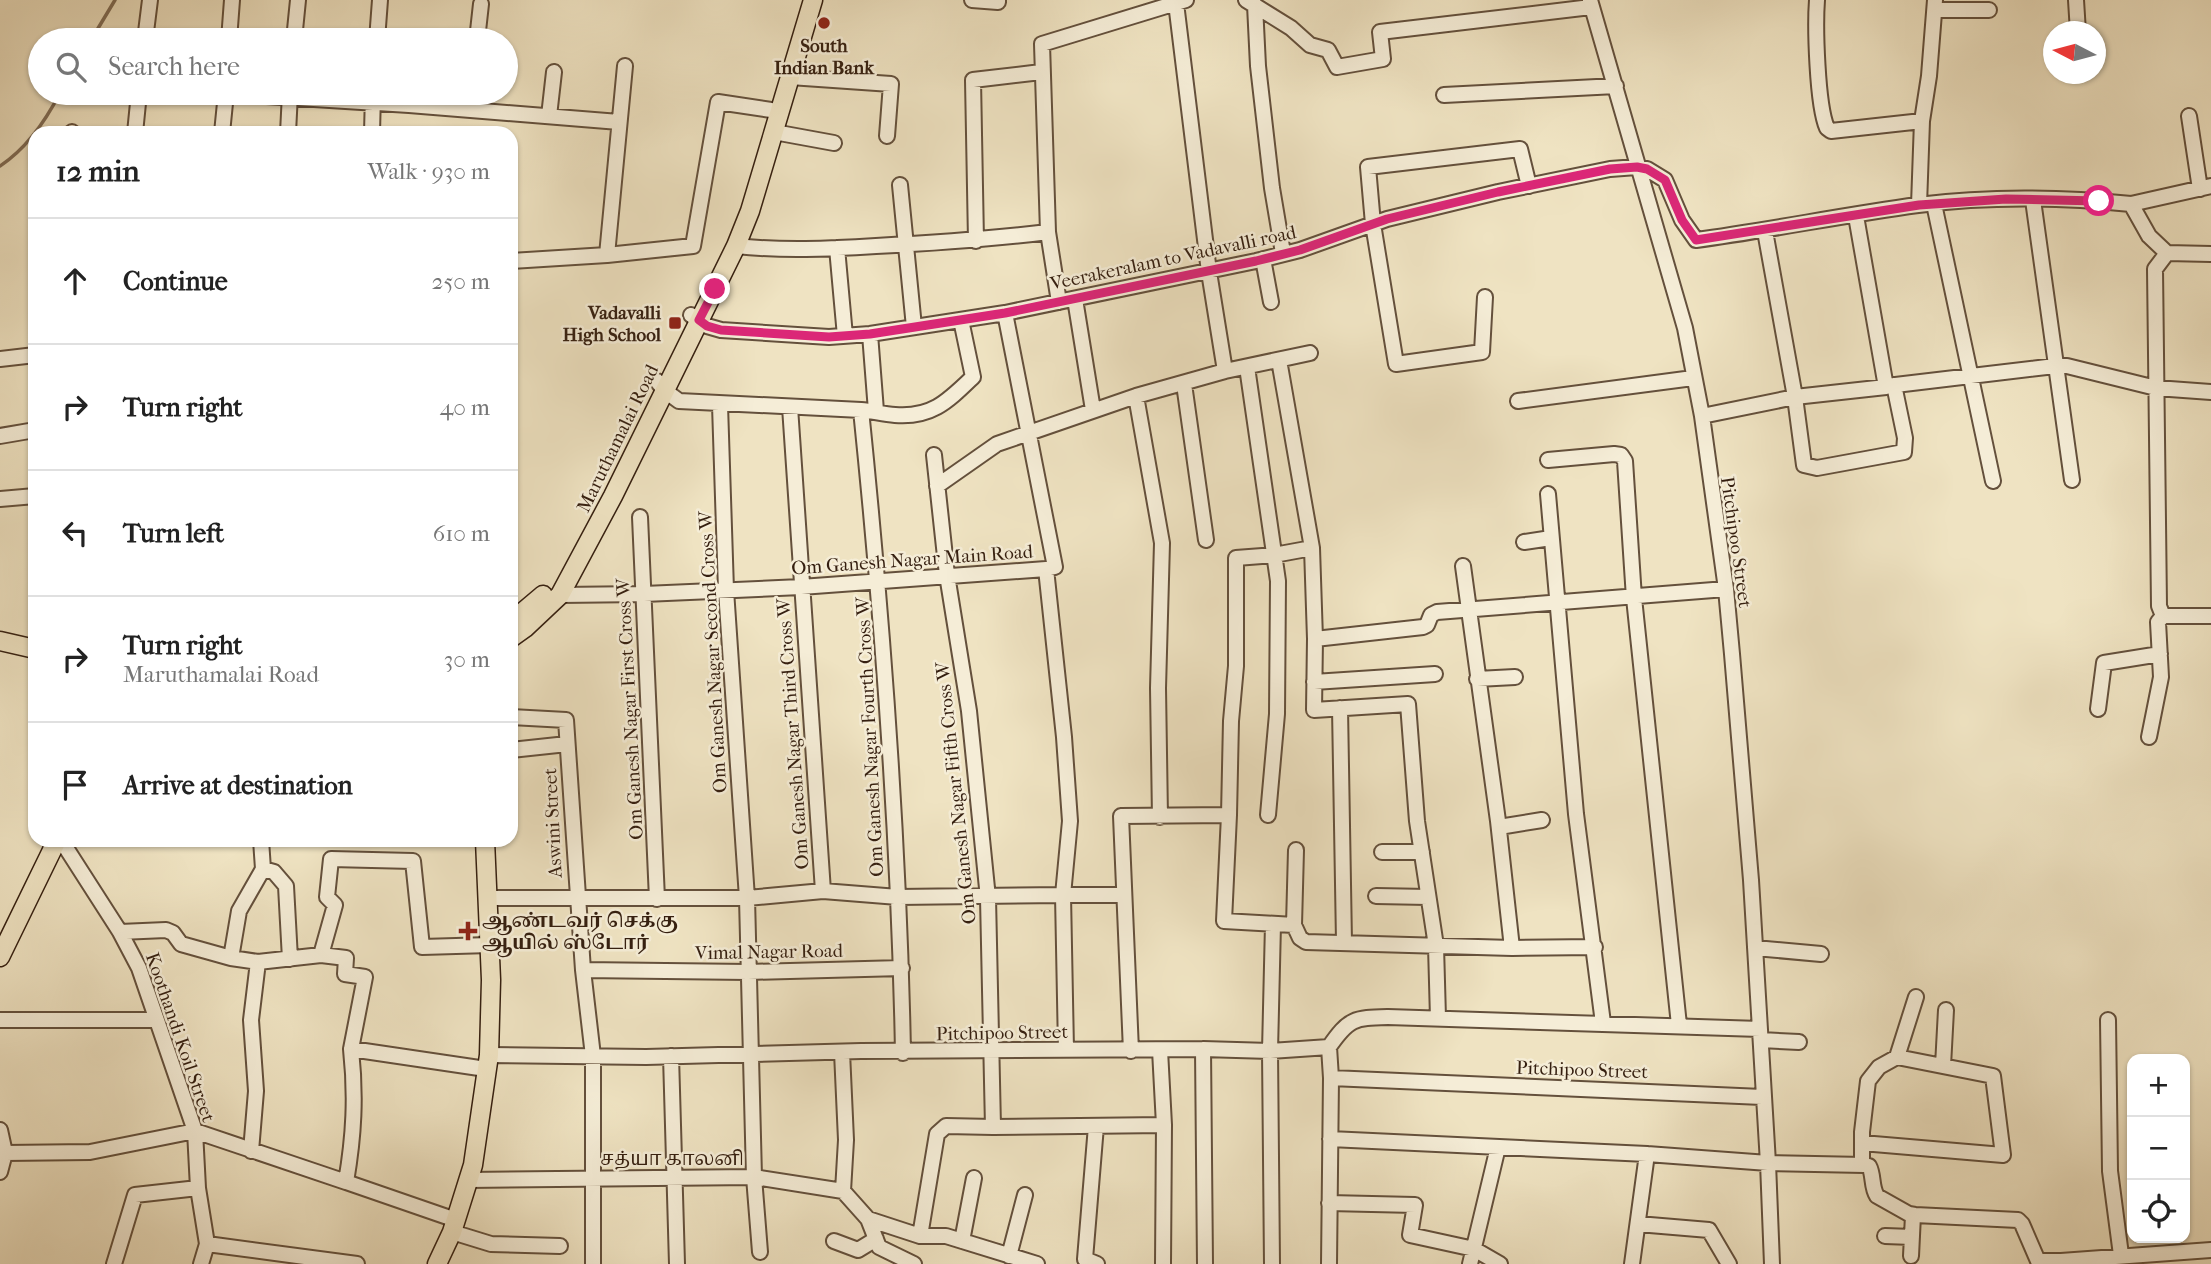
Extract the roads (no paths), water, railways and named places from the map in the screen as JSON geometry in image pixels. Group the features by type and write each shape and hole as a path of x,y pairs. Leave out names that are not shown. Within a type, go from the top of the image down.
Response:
{"main road":[{"name":"Maruthamalai Road","path":"518,626 557,579 695,317 736,223 802,0"},
{"name":"Maruthamalai Road","path":"695,317 736,246 750,211 813,0"},
{"name":"Maruthamalai Road","path":"518,629 560,595 613,496 661,386"},
{"path":"0,640 28,647"},
{"path":"0,654 28,659"},
{"path":"0,934 43,847"},
{"path":"0,957 55,847"},
{"path":"436,1264 454,1226 473,1165 488,1062 491,980 485,847"}],"street":[{"path":"146,28 150,0"},
{"path":"230,28 232,0"},
{"path":"295,28 298,0"},
{"path":"378,28 380,0"},
{"path":"972,0 998,0"},
{"path":"1817,0 1822,103 1827,128 1831,131 1922,121"},
{"path":"2076,0 2077,21"},
{"path":"1059,302 1048,232 1042,44 1181,1 1209,272 1225,370"},
{"path":"1251,2 1291,28 1310,46 1328,50 1337,67 1383,59 1380,32 1590,3"},
{"path":"1251,2 1272,188 1283,253"},
{"name":"Pitchipoo Street","path":"1331,1078 1762,1097 1755,948 1726,589 1702,416 1685,328 1590,3"},
{"path":"478,28 481,4"},
{"path":"1919,205 1922,121 1935,5 1989,10"},
{"path":"607,255 625,65"},
{"path":"549,117 554,72"},
{"path":"976,241 973,80 1041,72"},
{"path":"790,77 891,84 887,136"},
{"path":"1444,95 1616,86"},
{"path":"518,261 693,246 718,102 771,110"},
{"path":"136,126 138,105"},
{"path":"223,126 225,105"},
{"path":"288,126 289,105"},
{"path":"372,126 373,105"},
{"path":"429,105 619,122"},
{"path":"469,110 470,105"},
{"path":"1637,167 1647,169 1665,180 1682,220 1696,240 1919,205 2033,200 2132,204 2205,187 2189,116"},
{"path":"774,132 834,143"},
{"path":"1485,297 1482,352 1396,364 1373,225 1368,167 1520,149 1529,186"},
{"name":"Veerakeralam to Vadavalli road","path":"695,317 707,326 721,330 829,337 870,334 1005,313 1209,272 1300,250 1373,225 1454,202 1610,169 1637,167"},
{"path":"900,185 914,327"},
{"path":"2033,200 2071,480"},
{"path":"1934,204 1993,481"},
{"path":"2132,204 2149,236 2167,253 2211,254"},
{"path":"1765,231 1795,397 1804,465 1817,468 1904,452 1905,438 1890,386 1856,216"},
{"path":"736,246 763,249 906,245 976,241 1048,232"},
{"path":"837,248 845,336"},
{"path":"2162,616 2159,606 2155,269 2167,253"},
{"path":"1263,259 1271,302"},
{"path":"1075,299 1093,410"},
{"path":"1005,313 1055,567 1046,569"},
{"path":"661,386 679,401 918,415 944,405 973,377 961,320"},
{"name":"Om Ganesh Nagar Fourth Cross W","path":"870,334 868,411 902,968 904,1053"},
{"path":"937,486 996,444 1027,433 1225,370 1310,354"},
{"path":"0,359 28,356"},
{"path":"1279,360 1312,548 1314,710 1408,704 1417,821 1436,946 1438,1018"},
{"path":"1702,416 1795,397 2055,366 2067,366 2156,388 2211,392"},
{"path":"1247,367 1278,581 1277,714 1268,815"},
{"path":"1518,401 1693,378"},
{"path":"1184,384 1206,540"},
{"path":"1136,397 1162,543 1158,688 1160,817"},
{"name":"Om Ganesh Nagar Second Cross W","path":"720,404 726,590 747,898 748,972"},
{"name":"Om Ganesh Nagar Third Cross W","path":"790,407 823,891"},
{"path":"0,436 28,431"},
{"path":"1548,460 1614,454 1620,455 1626,461 1634,598 1679,1026"},
{"name":"Om Ganesh Nagar Fifth Cross W","path":"934,455 947,575 969,712 988,898 993,1127"},
{"path":"1548,494 1576,814 1603,1023"},
{"path":"0,499 28,497"},
{"name":"Om Ganesh Nagar First Cross W","path":"640,517 657,899"},
{"path":"1524,542 1551,538"},
{"path":"1294,925 1224,921 1231,721 1236,666 1236,558 1312,548"},
{"path":"1463,566 1499,827 1512,948"},
{"name":"Om Ganesh Nagar Main Road","path":"560,595 801,587 1046,569 1070,821 1063,895 1066,1050"},
{"path":"1315,639 1423,627 1427,625 1431,615 1437,612 1726,589"},
{"path":"2162,616 2211,616"},
{"path":"2149,737 2161,677 2158,622 2162,616"},
{"path":"2098,709 2104,663 2160,654"},
{"path":"1314,682 1435,674"},
{"path":"1478,679 1515,677"},
{"path":"1340,708 1344,942"},
{"path":"518,717 566,720 567,744 518,749"},
{"name":"Aswini Street","path":"567,744 576,898"},
{"path":"1132,1051 1121,816 1229,815"},
{"path":"1499,827 1542,820"},
{"name":"Koothandi Koil Street","path":"64,847 120,932 139,968 195,1131 198,1188 207,1244 201,1264"},
{"path":"232,958 239,911 263,869 261,847"},
{"path":"1296,850 1294,925 1300,938 1306,942 1512,948 1595,947"},
{"path":"1382,852 1422,852"},
{"path":"321,955 335,905 327,897 331,859 413,861 422,947 490,945"},
{"path":"263,869 274,872 286,886 290,959"},
{"path":"487,898 747,898 823,891 898,897 1124,895"},
{"path":"1376,896 1428,897"},
{"path":"576,898 593,1056 593,1264"},
{"path":"1272,1264 1270,1051 1273,924"},
{"path":"120,932 166,930 173,933 181,944 258,962 321,955 346,958 345,974 365,977 351,1049 355,1082 354,1136 346,1182"},
{"path":"1755,948 1821,954"},
{"path":"251,1151 256,1091 251,1020 258,962"},
{"name":"Vimal Nagar Road","path":"583,970 748,972 902,968"},
{"name":"சத்யா காலனி","path":"468,1180 754,1177 748,972"},
{"path":"1898,1058 1916,997"},
{"path":"1942,1066 1946,1010"},
{"path":"1329,1264 1329,1047 1341,1030 1357,1018 1679,1026 1760,1034 1800,1042"},
{"path":"0,1020 156,1020"},
{"path":"2108,1020 2110,1171 2121,1255"},
{"name":"Pitchipoo Street","path":"351,1049 488,1062 593,1056 1066,1050 1270,1051 1329,1047"},
{"path":"1203,1049 1205,1264"},
{"path":"1160,1050 1164,1125 1163,1264"},
{"path":"842,1052 846,1140 843,1191"},
{"path":"671,1056 677,1264"},
{"path":"1862,1143 2003,1155 1993,1076 1898,1058 1879,1067 1868,1082 1862,1143 1862,1165"},
{"path":"1762,1097 1772,1264"},
{"path":"920,1236 937,1133 946,1126 1164,1125"},
{"path":"1096,1126 1085,1259 1097,1264"},
{"path":"0,1130 5,1153 0,1172"},
{"path":"5,1153 90,1152 195,1131 346,1182 491,1244 560,1246"},
{"path":"1330,1139 1647,1154 1768,1163 1862,1165 1869,1166 1872,1171 1877,1196 1913,1214 2018,1220 2038,1261 2061,1263 2121,1255 2211,1250"},
{"path":"1470,1264 1498,1147"},
{"path":"1632,1264 1647,1154"},
{"path":"760,1252 754,1177 843,1191 868,1219 879,1247 914,1264"},
{"path":"962,1241 974,1178"},
{"path":"114,1264 135,1195 198,1188"},
{"path":"1009,1256 1025,1195"},
{"path":"1329,1203 1415,1205 1410,1236 1474,1249 1500,1264"},
{"path":"1911,1256 1913,1214"},
{"path":"868,1219 920,1236 946,1236 1037,1264"},
{"path":"1638,1224 1709,1230 1729,1264"},
{"path":"1885,1236 1912,1237"},
{"path":"834,1241 858,1250 876,1239"},
{"path":"207,1244 357,1264"}],"waterway":[{"path":"98,28 115,0"},
{"path":"39,126 53,105"},
{"path":"0,166 28,140"}],"place":[{"name":"South Indian Bank","path":"824,23"},
{"name":"Vadavalli High School","path":"675,323"},
{"name":"ஆண்டவர் செக்கு ஆயில் ஸ்டோர்","path":"468,931"}]}
